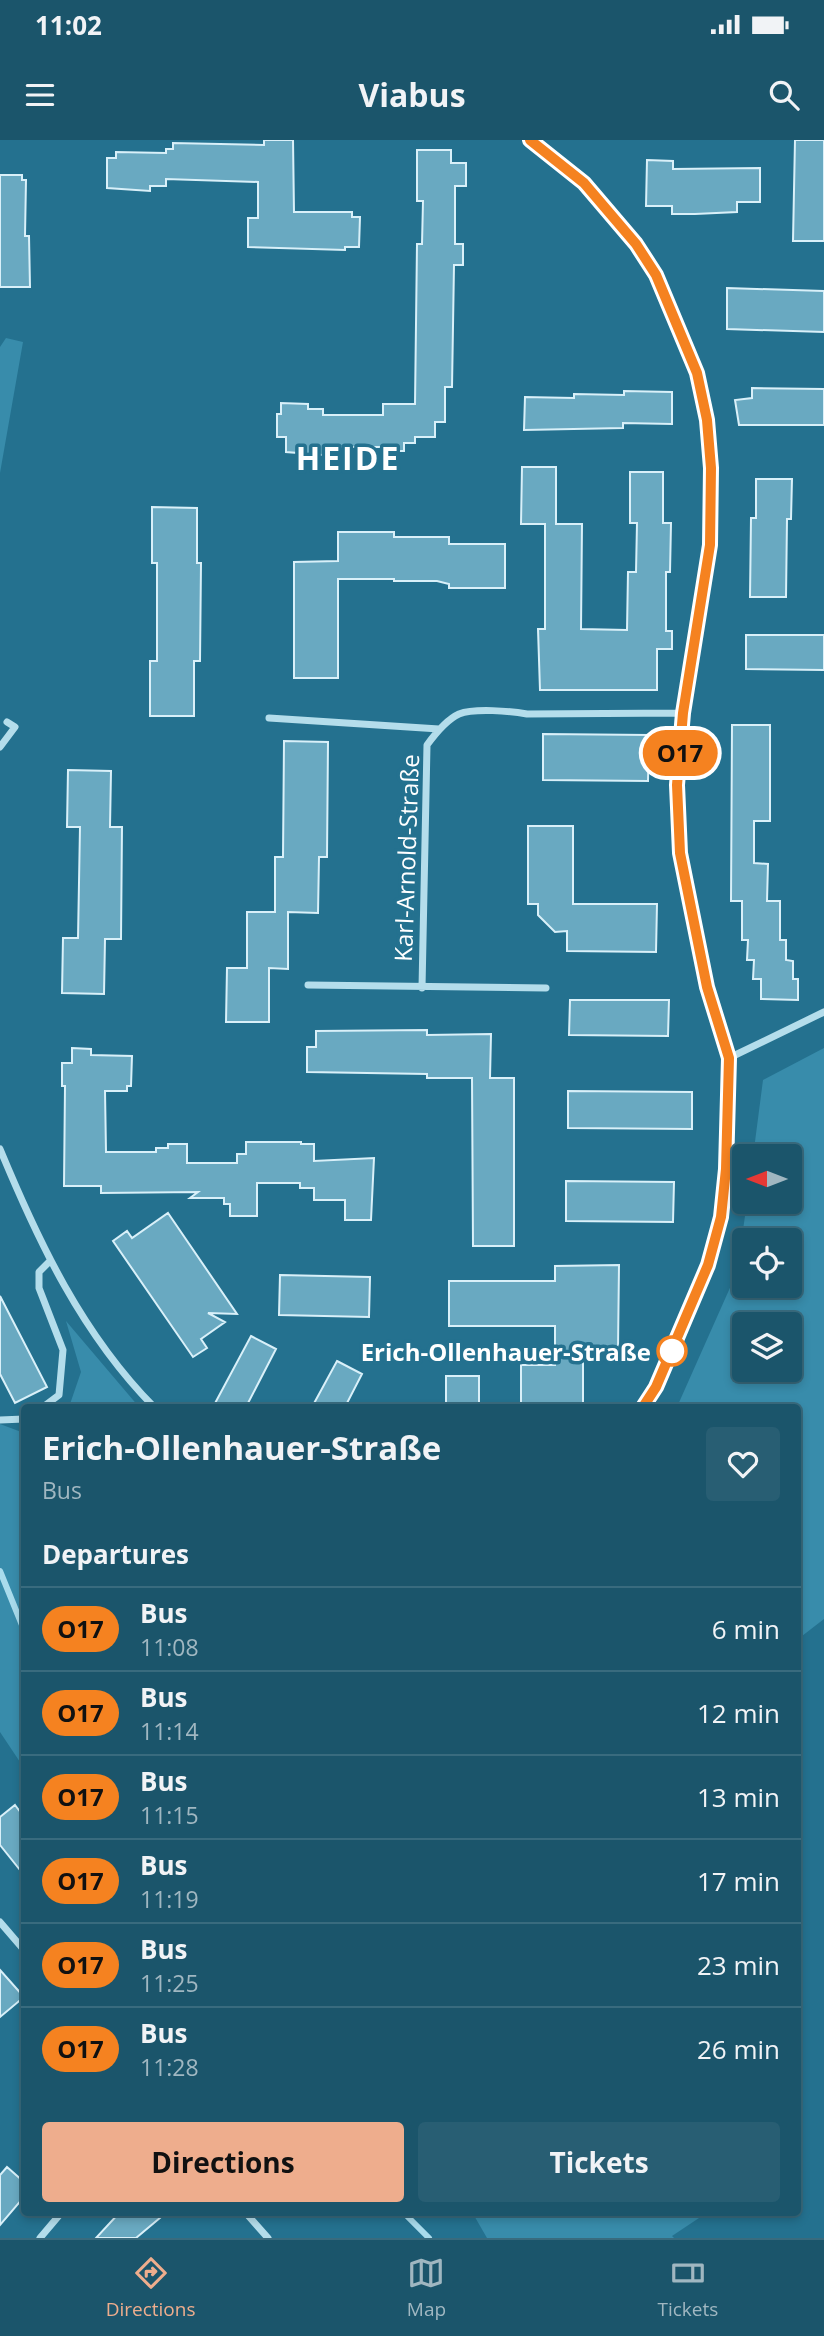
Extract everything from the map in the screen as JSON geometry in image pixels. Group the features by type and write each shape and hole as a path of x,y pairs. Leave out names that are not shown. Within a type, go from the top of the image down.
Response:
{"street":[{"path":"530,140 584,183 636,244 656,275 697,373 707,420 711,468 710,545 683,713 677,785 680,853 707,987 729,1058 721,1217 708,1265 656,1387 645,1404"},
{"name":"Karl-Arnold-Straße","path":"422,988 427,745 439,729 460,714 472,713 683,713"},
{"path":"269,718 439,729"},
{"path":"0,747 15,727 7,722"},
{"name":"Karl-Arnold-Straße","path":"308,985 546,988"},
{"path":"729,1058 824,1012"},
{"path":"0,1149 50,1261 88,1325 125,1378 150,1404"},
{"path":"47,1404 60,1395 62,1350 39,1288 39,1272 50,1261"},
{"path":"0,1420 21,1419"},
{"path":"0,1922 21,1946"},
{"path":"40,2238 59,2216"},
{"path":"249,2216 268,2238"}],"shaded area":[{"path":"6,338 23,342 0,473 0,347"},
{"path":"824,1048 824,1619 801,1638 801,1404 678,1404 732,1283 732,1298 802,1298 802,1228 743,1228 745,1214 802,1214 802,1144 755,1144 763,1080"},
{"path":"66,1321 136,1404 70,1404 81,1372"},
{"path":"0,1424 21,1432 21,1764 0,1732"},
{"path":"474,2216 702,2216 672,2236 674,2238 487,2238"}],"building":[{"path":"264,140 293,140 294,212 352,212 352,217 360,217 359,247 345,247 345,250 248,247 248,218 258,218 258,182 166,179 166,186 150,186 150,191 107,188 107,158 116,158 116,152 166,153 166,149 173,149 173,143 264,145"},
{"path":"795,140 824,140 824,241 793,241"},
{"path":"417,150 451,150 451,163 466,163 466,186 455,186 455,244 463,244 463,265 454,265 452,387 445,387 445,422 435,422 435,437 415,437 415,443 404,443 404,451 384,451 384,447 333,447 333,451 323,451 323,455 286,452 286,437 277,437 277,414 281,414 281,403 308,404 308,409 323,409 323,415 383,415 383,404 415,404 417,244 422,244 423,201 417,201"},
{"path":"647,160 673,161 673,169 760,168 760,202 737,202 737,212 695,214 672,214 672,206 646,206"},
{"path":"0,175 22,175 22,180 26,180 25,236 29,236 30,287 0,287"},
{"path":"727,288 824,291 824,332 727,329"},
{"path":"752,388 824,389 824,425 739,425 735,400 752,398"},
{"path":"624,391 672,392 672,424 623,423 623,428 524,430 525,397 624,395"},
{"path":"522,467 556,467 556,524 582,524 581,629 627,630 628,572 636,572 637,523 630,523 630,472 663,472 663,523 671,523 670,572 666,572 666,631 672,631 672,649 657,649 657,690 540,690 538,629 545,629 545,524 521,524"},
{"path":"756,479 792,479 791,519 787,519 786,597 750,597 751,518 756,518"},
{"path":"152,507 197,508 197,563 201,563 200,661 194,661 194,716 150,716 150,661 157,661 157,563 152,563"},
{"path":"338,532 394,532 394,537 449,537 449,544 505,544 505,588 449,588 449,584 437,581 338,579 338,678 294,678 294,562 338,561"},
{"path":"746,635 824,635 824,670 746,669"},
{"path":"732,725 770,725 770,821 754,821 754,863 768,864 767,901 780,901 780,940 786,940 786,960 793,961 793,979 798,979 798,1000 761,999 761,979 753,979 754,960 747,960 748,940 742,940 742,901 731,901"},
{"path":"543,734 649,735 648,781 543,780"},
{"path":"284,741 328,742 327,857 319,857 318,913 288,912 288,969 269,968 269,1022 226,1022 227,968 247,968 247,912 275,912 275,857 283,857"},
{"path":"68,770 111,771 110,827 122,827 121,939 105,939 104,994 62,993 63,938 78,938 80,827 67,827"},
{"path":"528,826 573,826 573,904 657,904 656,952 567,951 567,931 555,932 538,915 538,904 528,904"},
{"path":"570,1000 669,1000 668,1036 569,1035"},
{"path":"427,1030 427,1035 491,1034 490,1078 514,1078 514,1246 473,1246 472,1078 427,1078 427,1074 307,1072 307,1047 316,1047 316,1031"},
{"path":"72,1048 91,1049 91,1055 132,1056 131,1086 127,1086 127,1091 105,1091 106,1152 156,1152 156,1148 168,1148 168,1144 187,1144 187,1163 237,1163 237,1154 246,1154 246,1142 301,1142 314,1144 314,1161 374,1158 371,1220 345,1220 345,1200 314,1200 314,1188 300,1188 300,1183 257,1183 257,1216 230,1216 230,1204 224,1204 224,1198 190,1198 198,1192 101,1193 101,1186 64,1186 65,1086 62,1086 62,1063 72,1063"},
{"path":"568,1091 692,1092 692,1129 568,1128"},
{"path":"566,1181 674,1182 673,1222 566,1221"},
{"path":"168,1213 237,1314 208,1313 225,1322 201,1339 207,1348 193,1357 113,1241 127,1231 132,1238"},
{"path":"619,1265 618,1349 583,1349 583,1404 521,1404 521,1365 555,1365 555,1326 449,1326 449,1281 555,1281 555,1266"},
{"path":"280,1275 370,1277 369,1317 279,1315"},
{"path":"0,1296 47,1387 15,1403 0,1374"},
{"path":"251,1336 276,1349 248,1404 215,1404"},
{"path":"337,1361 362,1374 347,1404 314,1404"},
{"path":"446,1376 479,1376 479,1404 446,1404"},
{"path":"15,1805 21,1813 21,1871 0,1845 0,1817"},
{"path":"0,1970 21,1994 21,2000 0,2017"},
{"path":"7,2167 21,2179 21,2200 0,2225 0,2175"},
{"path":"116,2216 162,2216 136,2238 96,2238"}],"waterway":[{"path":"0,1571 21,1623"},
{"path":"407,2216 429,2238"}],"bus line":[{"name":"O17","path":"530,140 544,148 584,183 636,244 656,275 697,373 707,420 711,468 710,545 700,621 683,713 677,785 680,853 707,987 729,1058 726,1169 721,1217 708,1265 656,1387 645,1404"}],"place":[{"name":"Erich-Ollenhauer-Straße","path":"672,1351"}],"district":[{"name":"HEIDE","path":"348,457"}]}
